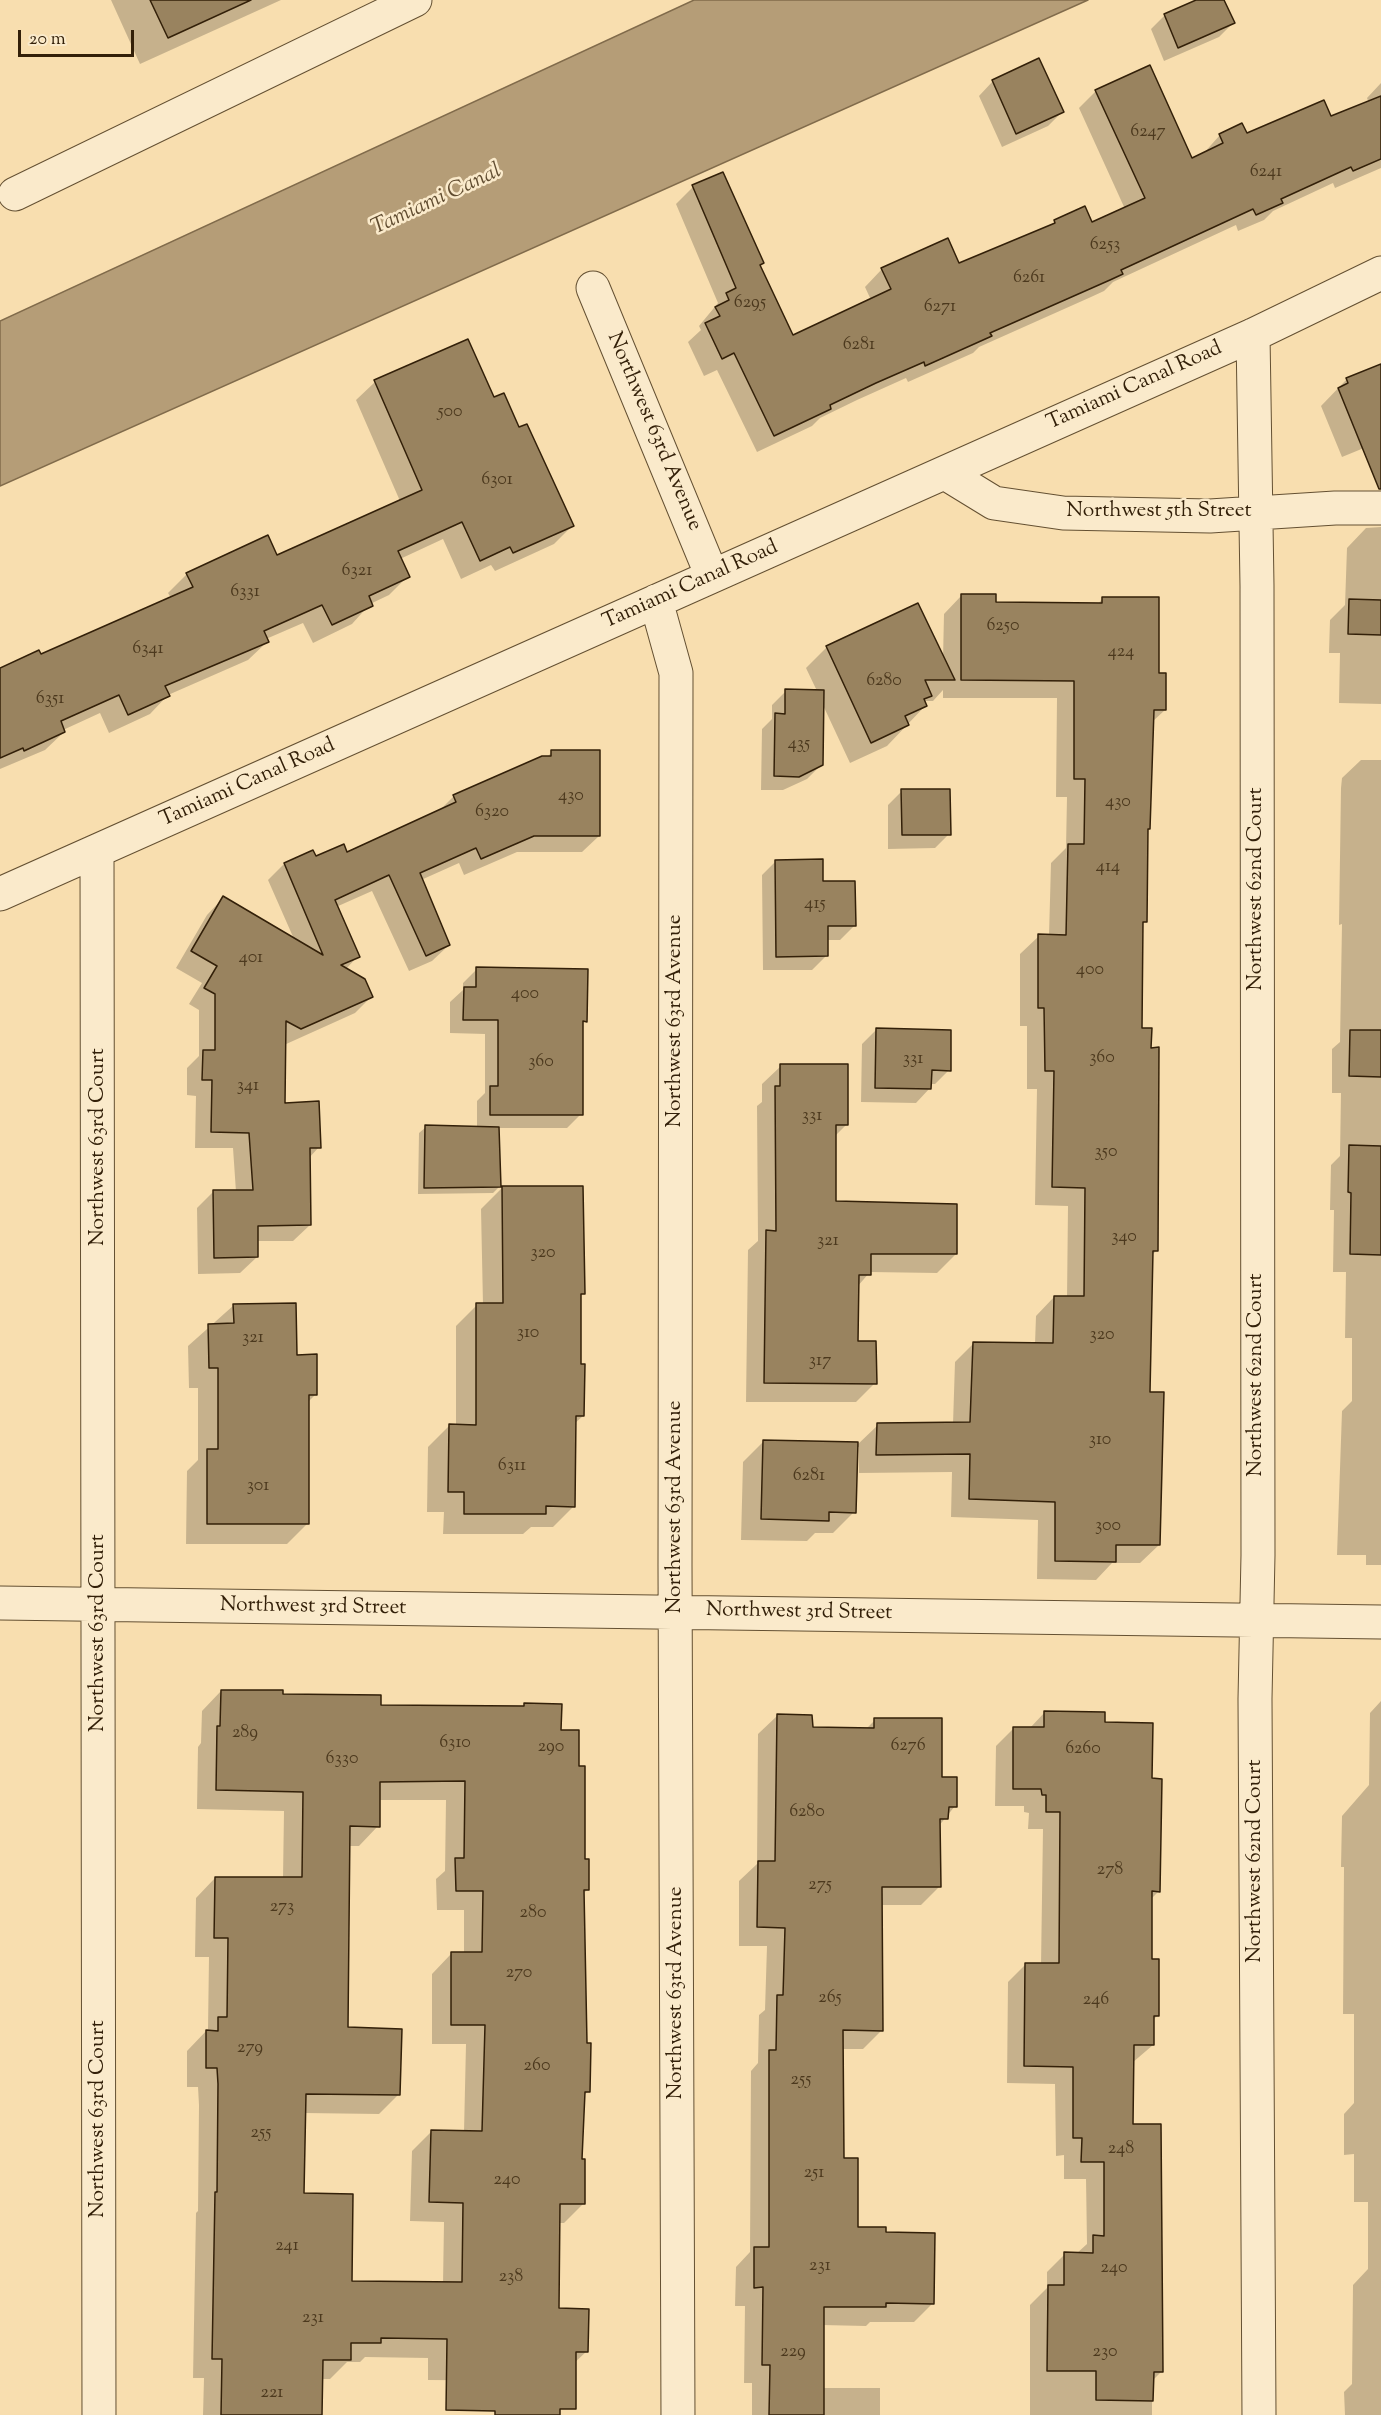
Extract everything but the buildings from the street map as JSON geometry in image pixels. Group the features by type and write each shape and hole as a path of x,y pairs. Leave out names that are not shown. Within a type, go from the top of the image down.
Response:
{"street":[{"path":"15,194 415,0"},
{"name":"Tamiami Canal Road","path":"0,894 945,473 1253,334 1381,273"},
{"name":"Northwest 63rd Avenue","path":"593,288 712,576"},
{"name":"Northwest 62nd Court","path":"1253,334 1253,459 1256,513 1259,2415"},
{"name":"Northwest 5th Street","path":"945,473 994,503 1063,513 1199,516 1335,508 1381,508"},
{"name":"Northwest 63rd Avenue","path":"656,601 676,673 675,1611 678,2415"},
{"name":"Northwest 63rd Court","path":"97,851 99,2415"},
{"name":"Northwest 3rd Street","path":"0,1604 1381,1622"}],"water":[{"name":"Tamiami Canal","path":"694,0 1088,0 0,486 0,321"}]}
